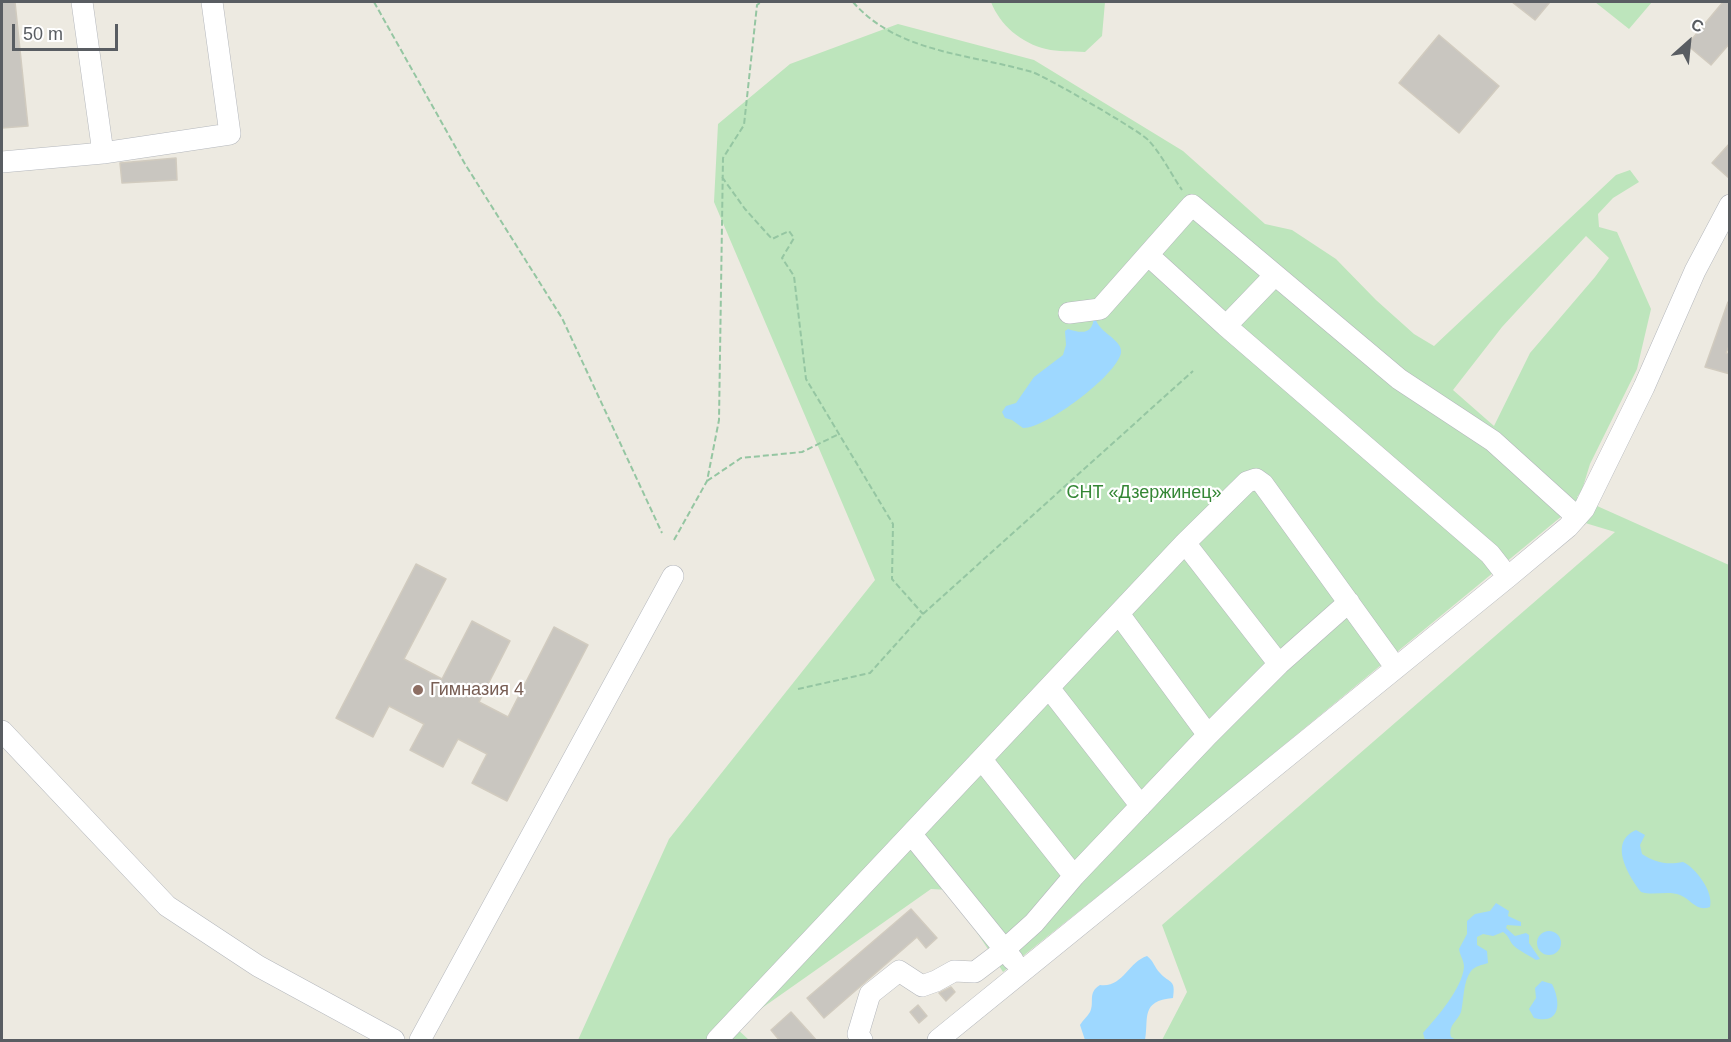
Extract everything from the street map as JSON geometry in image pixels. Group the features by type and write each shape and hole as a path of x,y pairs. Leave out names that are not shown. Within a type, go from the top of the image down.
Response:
{"street":[{"path":"82,2 103,153"},
{"path":"2,162 103,153 230,134 212,2"},
{"path":"1069,313 1100,309 1192,205 1399,379 1492,441 1577,517"},
{"path":"938,1041 1508,577 1577,517 1595,489 1644,387 1700,261 1730,205"},
{"path":"1148,255 1226,326 1490,554 1508,577"},
{"path":"1226,326 1275,275"},
{"path":"717,1041 1185,543 1247,482 1256,479 1263,484 1396,668"},
{"path":"1185,543 1279,664"},
{"path":"420,1041 673,576"},
{"path":"862,1041 858,1034 870,994 899,971 922,986 954,971 975,972 1004,950 1034,923 1074,876 1279,664 1349,602"},
{"path":"1119,614 1209,735"},
{"path":"1049,688 1141,806"},
{"path":"2,731 167,906 258,966 394,1041"},
{"path":"982,760 1074,876"},
{"path":"912,835 1023,973"}],"path":[{"path":"374,2 465,164 562,318 662,533"},
{"path":"674,540 707,481 719,420 723,158 744,125 757,5 761,2"},
{"path":"853,2 863,14 881,27 926,47 1034,72 1148,139 1192,205"},
{"path":"722,177 745,209 772,239 789,231 794,238 782,258 794,276 806,379 893,524 891,579 923,614"},
{"path":"798,689 870,673 923,614 1193,371"},
{"path":"707,481 741,458 802,452 839,434"}],"green space":[{"path":"991,2 1105,2 1102,36 1085,52 1046,49 1020,38 1000,18"},
{"path":"1595,2 1652,2 1629,29"},
{"name":"СНТ «Дзержинец»","path":"898,24 1034,60 1183,151 1265,224 1292,230 1336,259 1376,300 1414,334 1434,346 1616,175 1630,170 1639,182 1613,198 1598,214 1599,227 1617,232 1651,309 1637,369 1590,464 1582,490 1577,497 1729,565 1729,1040 1162,1040 1187,992 1162,925 1615,532 1562,516 1188,824 1003,972 949,890 931,889 735,1027 749,1040 578,1040 669,839 875,580 714,202 718,124 790,64","holes":["1586,236 1609,258 1530,353 1494,426 1453,390 1502,327"]}],"water":[{"path":"1094,316 1100,327 1121,349 1116,363 1107,375 1078,400 1047,420 1033,426 1023,428 1005,418 1002,412 1006,406 1016,403 1034,377 1063,355 1066,345 1065,331 1068,329 1078,332 1086,331 1092,326"},
{"path":"1636,830 1645,835 1640,845 1642,854 1662,862 1683,862 1693,869 1707,888 1711,901 1710,907 1698,907 1684,897 1675,894 1641,892 1626,868 1622,850 1623,842"},
{"path":"1496,903 1509,911 1508,916 1521,922 1521,926 1507,925 1506,928 1515,936 1526,933 1529,935 1529,943 1540,959 1536,960 1518,949 1503,932 1493,936 1483,934 1477,937 1477,945 1487,951 1488,963 1474,968 1468,975 1461,1012 1450,1033 1451,1037 1456,1040 1425,1040 1423,1033 1459,984 1464,965 1459,949 1467,934 1467,921 1475,914 1490,911"},
{"path":"1544,931 1554,931 1561,938 1561,948 1554,955 1544,955 1537,948 1537,938"},
{"path":"1147,956 1160,973 1171,982 1174,992 1173,998 1162,1000 1151,1007 1148,1012 1145,1040 1085,1040 1080,1025 1090,1012 1092,994 1096,988 1100,985 1114,983 1135,963"},
{"path":"1542,981 1552,984 1557,998 1554,1015 1543,1019 1534,1018 1529,1009 1536,998 1535,988"}],"building":[{"path":"2,2 15,2 28,126 2,128"},
{"path":"1512,2 1550,2 1535,20"},
{"path":"1723,2 1730,2 1730,43 1711,65 1687,45"},
{"path":"1439,35 1499,86 1459,133 1399,83"},
{"path":"1730,143 1730,179 1712,163"},
{"path":"176,158 177,180 122,183 120,163"},
{"path":"1728,302 1730,302 1730,344 1726,353 1730,354 1730,374 1705,367"},
{"name":"Гимназия 4","path":"416,564 446,579 404,659 442,679 472,621 510,641 479,702 508,717 554,627 588,645 507,801 472,783 487,754 458,739 443,767 410,750 424,724 389,706 373,737 336,718"},
{"path":"911,909 937,938 926,948 917,937 824,1018 807,998"},
{"path":"951,987 955,992 946,1001 939,993"},
{"path":"918,1005 927,1016 919,1023 910,1012"},
{"path":"791,1012 817,1041 780,1041 771,1030"}],"place":[{"name":"Гимназия 4","path":"418,690"}]}
